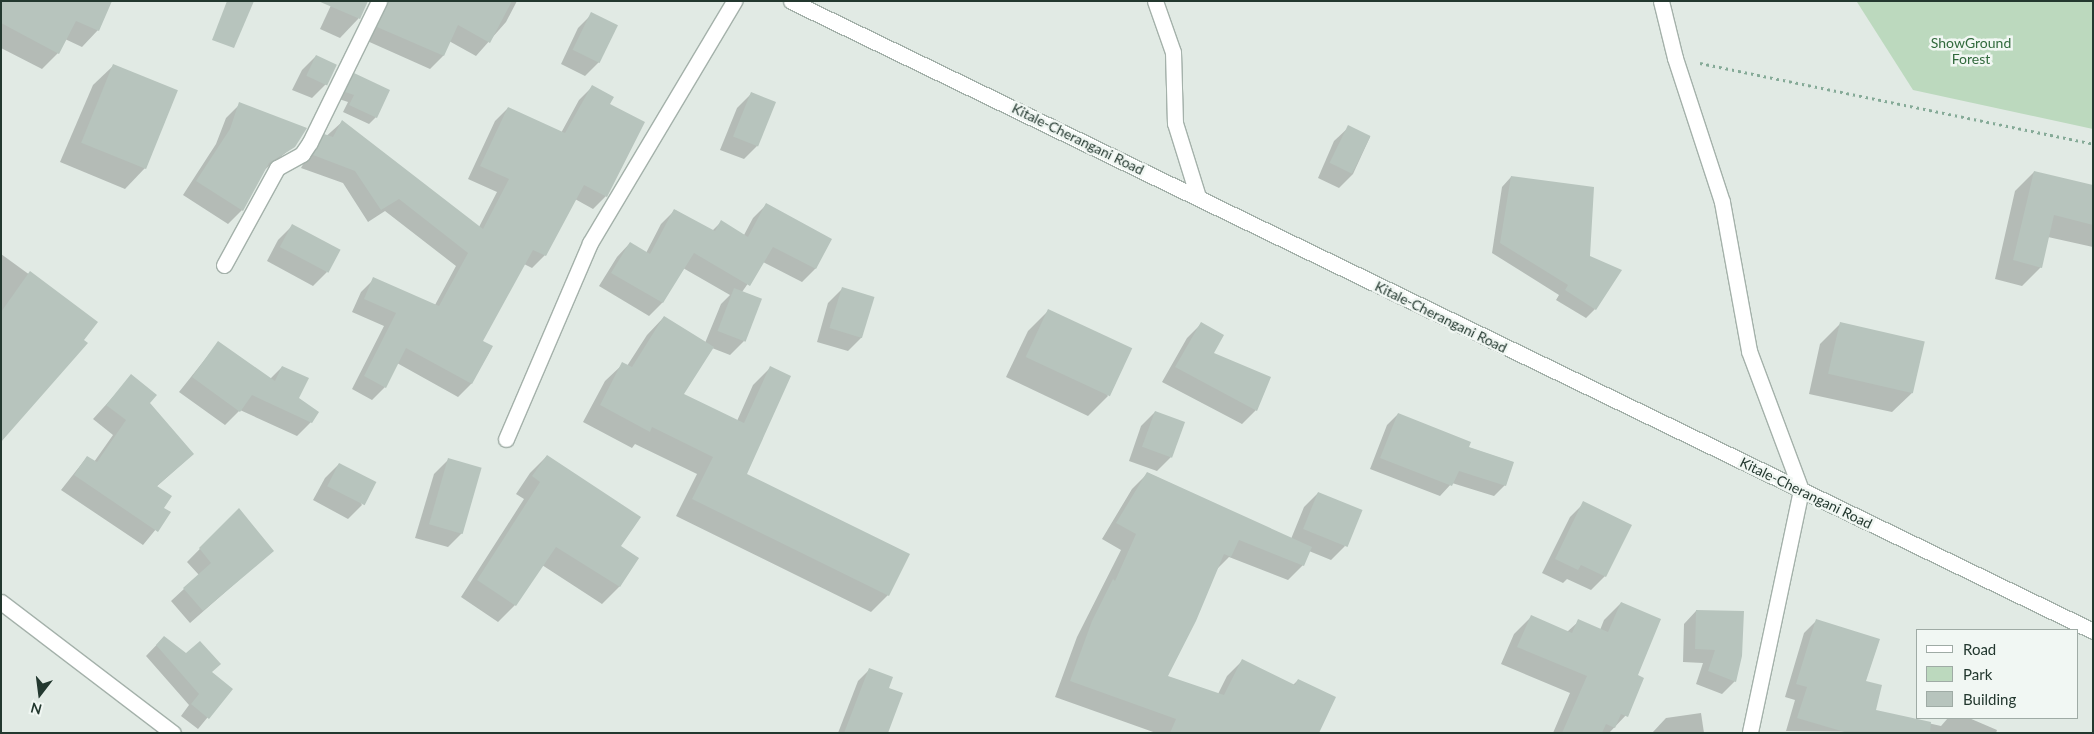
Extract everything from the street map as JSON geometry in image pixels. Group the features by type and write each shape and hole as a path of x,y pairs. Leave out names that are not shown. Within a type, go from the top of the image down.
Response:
{"street":[{"path":"224,265 277,168 302,154 310,142 378,1"},
{"path":"506,439 590,243 734,1"},
{"name":"Kitale-Cherangani Road","path":"791,1 2093,631"},
{"path":"1155,1 1173,52 1175,123 1198,197"},
{"path":"1661,1 1675,58 1722,202 1749,351 1801,490 1750,733"},
{"path":"1,602 173,733"}],"path":[{"path":"1675,58 2093,144"}],"green space":[{"name":"ShowGround Forest","path":"2093,1 2093,129 1913,90 1857,2"}],"building":[{"path":"1,1 112,1 99,31 76,21 59,54 1,23"},
{"path":"227,1 254,1 234,48 212,40"},
{"path":"318,1 368,1 360,19"},
{"path":"388,1 512,1 490,43 458,25 444,56 377,27"},
{"path":"591,12 618,25 600,63 573,50"},
{"path":"316,55 337,65 327,86 306,76"},
{"path":"113,64 178,90 146,169 81,143"},
{"path":"354,73 390,90 377,118 349,105 354,95 345,92"},
{"path":"592,85 614,97 610,104 645,122 607,197 584,185 546,256 533,250 483,341 493,346 472,384 406,348 386,388 364,376 396,313 364,299 373,277 439,306 468,253 399,199 381,210 355,171 313,155 324,134 333,137 342,120 483,229 509,179 480,166 508,107 565,133"},
{"path":"751,92 776,102 758,147 733,137"},
{"path":"239,102 307,128 295,147 269,163 243,211 196,181 230,129"},
{"path":"1348,125 1370,136 1352,174 1330,163"},
{"path":"2034,171 2093,185 2093,225 2054,215 2042,268 2013,260"},
{"path":"1511,176 1594,187 1590,256 1622,270 1596,310 1565,290 1568,285 1500,243"},
{"path":"766,203 832,239 816,269 773,247 750,286 694,253 663,303 611,273 630,242 650,254 674,209 715,231 721,220 748,237"},
{"path":"292,224 341,250 328,273 280,247"},
{"path":"30,271 98,322 84,340 88,343 1,442 1,312"},
{"path":"842,287 875,297 862,338 829,328"},
{"path":"734,288 762,299 746,342 718,331"},
{"path":"1048,309 1132,348 1110,396 1026,357"},
{"path":"664,316 714,347 684,394 744,423 770,366 791,376 747,474 910,554 889,596 692,499 713,457 652,427 650,432 600,405 622,362 632,367"},
{"path":"1201,322 1224,335 1214,353 1271,377 1257,411 1175,367"},
{"path":"1840,322 1925,342 1913,393 1828,374"},
{"path":"218,341 275,381 282,366 309,378 299,398 319,412 312,423 252,395 240,412 192,377"},
{"path":"131,374 157,395 150,403 194,454 157,486 172,496 164,508 171,512 158,532 74,475 87,456 97,462 126,420 106,405"},
{"path":"1155,411 1185,422 1172,458 1142,447"},
{"path":"1398,413 1471,442 1469,447 1514,462 1506,486 1459,471 1452,486 1380,458"},
{"path":"547,455 641,517 621,546 639,558 620,587 556,547 516,606 477,580 540,482 532,476"},
{"path":"448,458 482,468 463,534 429,524"},
{"path":"339,463 376,482 365,505 327,486"},
{"path":"1147,472 1312,547 1304,566 1239,540 1231,557 1224,554 1196,621 1168,676 1224,695 1242,659 1295,685 1298,679 1336,697 1319,733 1170,733 1176,719 1070,681 1092,621 1113,579 1115,581 1136,534 1116,523"},
{"path":"1318,492 1363,510 1348,547 1303,529"},
{"path":"1583,501 1632,525 1606,577 1581,565 1578,570 1555,559"},
{"path":"239,508 274,551 203,611 183,588 211,563 199,548"},
{"path":"1621,602 1661,619 1638,675 1644,678 1628,717 1621,714 1615,728 1606,724 1602,733 1562,733 1587,676 1517,647 1531,615 1572,633 1578,619 1608,632"},
{"path":"1696,610 1744,611 1742,656 1736,682 1708,671 1715,650 1695,649"},
{"path":"1816,619 1880,639 1866,681 1882,685 1876,710 1931,722 1930,733 1848,733 1797,718 1807,687 1796,684"},
{"path":"164,636 186,653 200,641 221,664 212,672 233,689 209,719 191,704 199,694 156,645"},
{"path":"869,668 893,677 889,688 903,693 888,733 844,733"}]}
